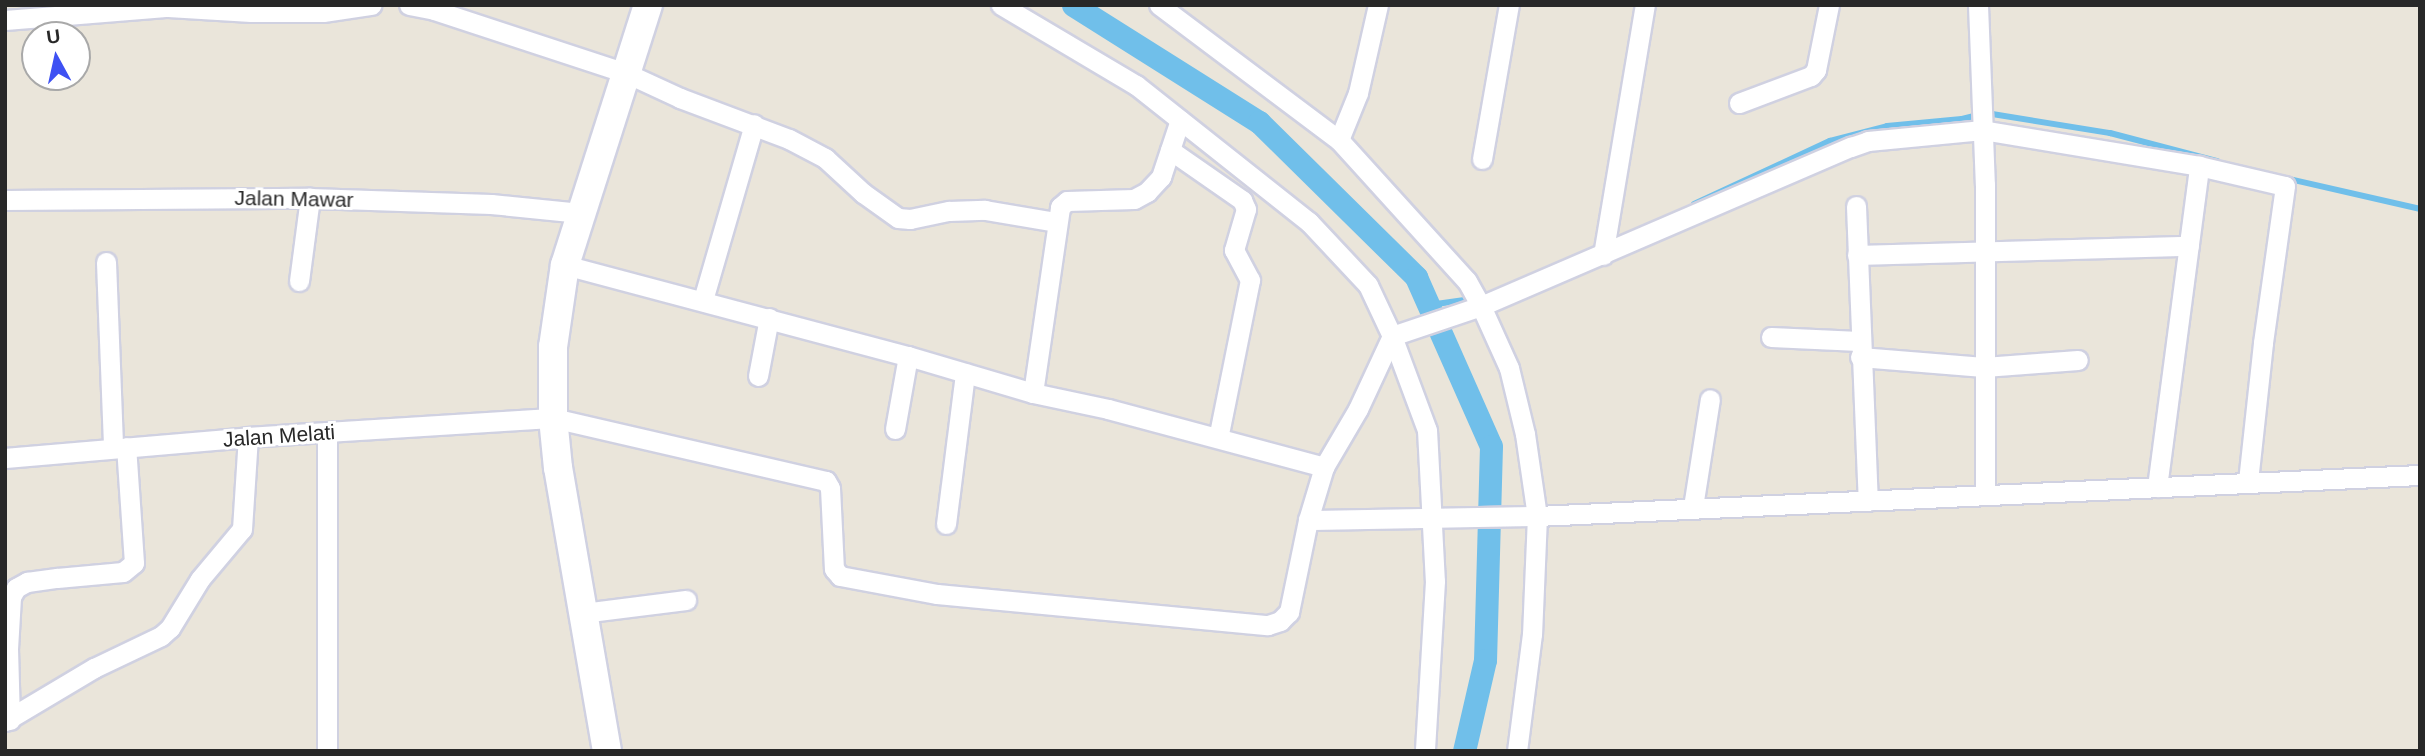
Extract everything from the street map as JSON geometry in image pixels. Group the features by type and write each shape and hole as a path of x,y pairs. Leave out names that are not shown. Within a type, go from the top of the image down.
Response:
{"main road":[{"path":"607,751 594,663 558,468 553,418 553,347 565,265 648,5"}],"street":[{"path":"5,20 32,12 168,7 251,12 323,12 371,5"},
{"path":"409,5 434,10 626,73 680,98 754,124 825,158 863,193 898,218 985,210 1056,222"},
{"path":"1001,5 1136,85 1310,222 1368,285 1394,335 1427,430 1440,519 1425,751"},
{"path":"1158,5 1339,140 1468,281 1477,307 1508,368 1525,434 1532,516 1532,634 1517,751"},
{"path":"1339,140 1358,93 1378,5"},
{"path":"1482,159 1509,5"},
{"path":"1603,255 1645,5"},
{"path":"1739,103 1811,76 1816,70 1829,5"},
{"path":"1978,5 1984,249 1985,495"},
{"path":"2248,481 2263,343 2285,186 1982,118 1868,141 1851,147 1477,307 1394,335 1324,467 1308,520 1532,516 2420,475"},
{"path":"1033,393 1060,207 1067,201 1134,199 1147,192 1161,177 1180,120"},
{"path":"703,300 754,124"},
{"path":"1170,150 1242,200 1246,209 1234,250 1250,279 1217,438"},
{"path":"2157,487 2199,166"},
{"path":"299,281 310,198"},
{"name":"Jalan Mawar","path":"5,200 310,198 491,204 581,213"},
{"path":"1856,205 1868,501"},
{"path":"1857,255 1984,249 2189,246"},
{"path":"8,720 11,597 16,588 27,582 123,572 134,563 119,447 106,262"},
{"path":"565,265 908,356 1033,393 1324,467"},
{"path":"758,376 769,318"},
{"path":"1771,337 1984,367 2078,360"},
{"path":"895,429 908,356"},
{"path":"946,524 965,373"},
{"path":"1693,508 1710,399"},
{"name":"Jalan Melati","path":"5,458 248,437 553,418 825,481 830,488 835,572 840,576 937,594 1268,625 1280,621 1289,612 1308,520"},
{"path":"327,433 327,751"},
{"path":"8,720 94,668 161,636 170,628 200,579 242,528 248,437"},
{"path":"583,613 686,600"}],"waterway":[{"path":"1073,5 1259,122 1416,277 1491,446 1485,660 1464,751"},
{"path":"1694,204 1830,141 1887,126 1962,119 1986,113 2110,133 2217,161"},
{"path":"2285,178 2420,209"},
{"path":"1429,305 1463,300"}]}
